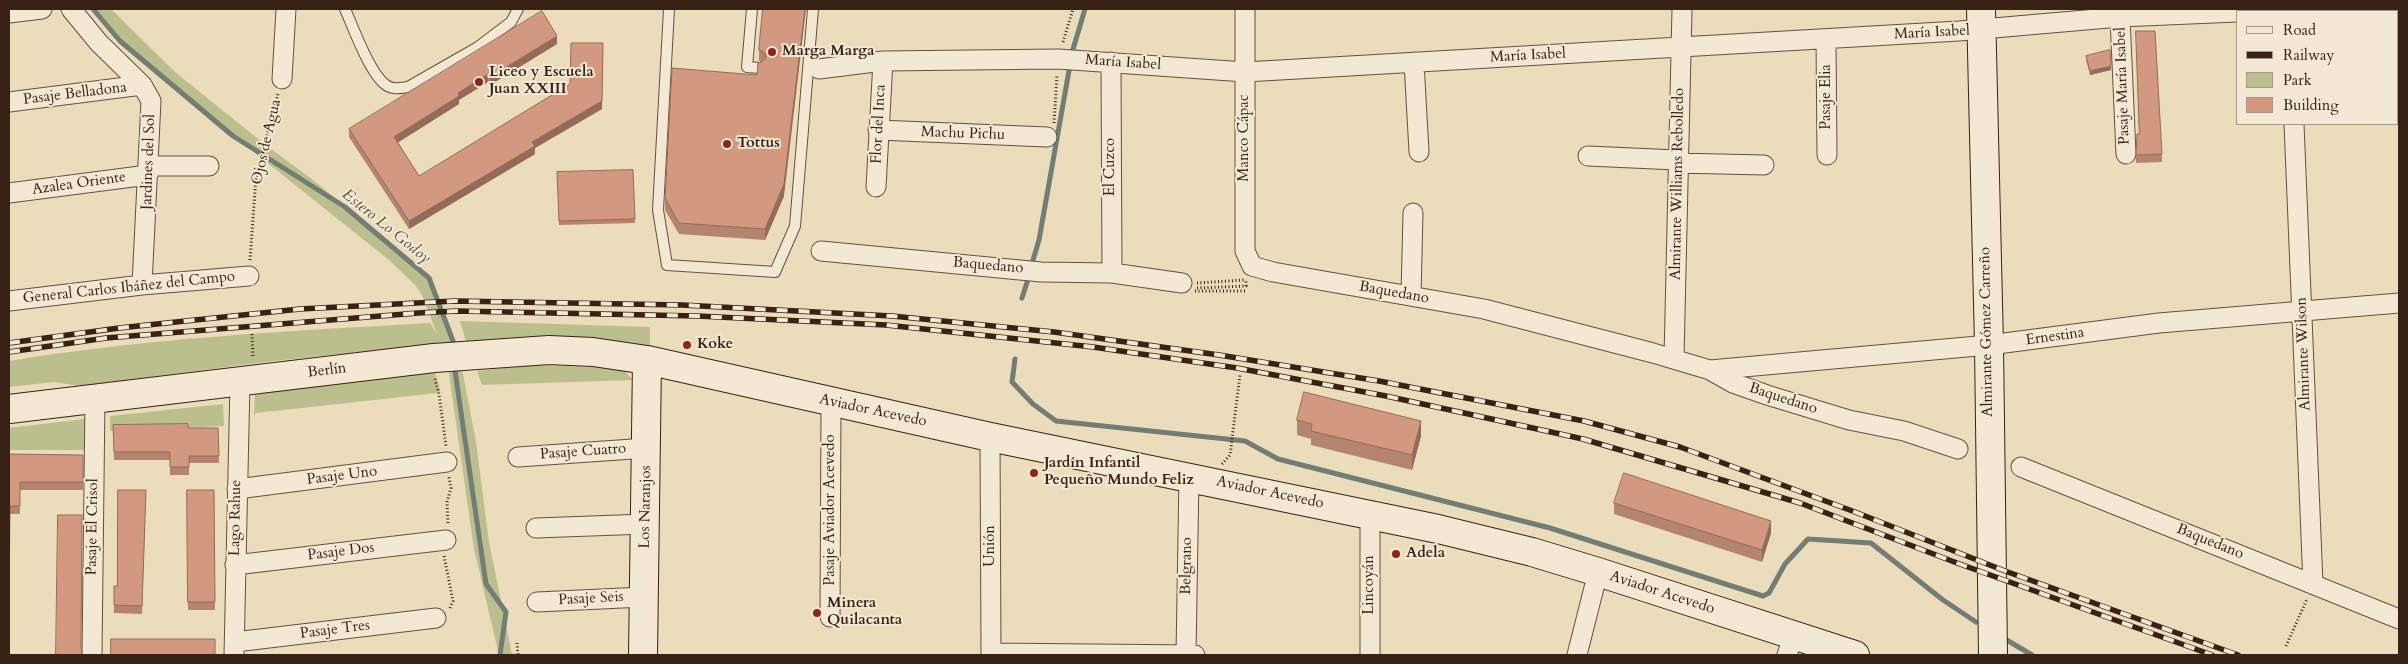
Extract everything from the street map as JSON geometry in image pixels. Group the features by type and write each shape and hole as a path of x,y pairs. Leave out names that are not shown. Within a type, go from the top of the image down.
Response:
{"main road":[{"name":"Almirante Gómez Carreño","path":"1981,19 1989,345 1993,655"},
{"name":"Berlín","path":"9,409 434,358 548,350 575,351 647,360"},
{"name":"Aviador Acevedo","path":"647,360 990,437 1370,514 1532,552 1598,572 1790,645 1855,655"},
{"name":"Los Naranjos","path":"643,655 647,360"}],"street":[{"path":"9,13 42,9"},
{"name":"Jardines del Sol","path":"71,9 100,43 142,85 151,101 142,285"},
{"name":"Ojos de Agua","path":"282,79 286,9"},
{"name":"Manco Cápac","path":"1245,9 1245,251 1249,273"},
{"name":"Almirante Williams Rebolledo","path":"1674,358 1682,9"},
{"path":"2288,10 2293,9"},
{"name":"María Isabel","path":"809,71 882,61 1058,59 1245,72 1826,39 1981,19 2120,17 2236,12"},
{"name":"Pasaje María Isabel","path":"2120,17 2126,154"},
{"name":"Pasaje Elia","path":"1826,39 1827,156"},
{"name":"Flor del Inca","path":"876,187 882,61"},
{"name":"El Cuzco","path":"1111,62 1112,273"},
{"path":"1414,62 1419,152"},
{"name":"Pasaje Belladona","path":"9,102 142,85"},
{"name":"Almirante Wilson","path":"2294,125 2313,584"},
{"name":"Machu Pichu","path":"878,130 1048,137"},
{"path":"1588,156 1764,166"},
{"name":"Azalea Oriente","path":"9,193 149,171 209,166"},
{"path":"1410,296 1413,213"},
{"name":"Baquedano","path":"821,251 1041,272 1112,273 1186,288"},
{"name":"Baquedano","path":"1249,273 1273,272 1484,309 1674,358 1710,370 1733,383 1767,395 1848,420 1904,431 1958,449"},
{"name":"General Carlos Ibáñez del Campo","path":"9,301 142,285 249,276"},
{"name":"Ernestina","path":"1710,370 1989,345 2159,323 2399,303"},
{"name":"Lago Rahue","path":"235,648 235,565 240,382"},
{"name":"Pasaje El Crisol","path":"92,655 95,398"},
{"name":"Pasaje Aviador Acevedo","path":"830,617 831,402"},
{"name":"Unión","path":"990,437 991,654"},
{"name":"Pasaje Cuatro","path":"518,456 647,448"},
{"name":"Pasaje Uno","path":"237,489 447,462"},
{"name":"Baquedano","path":"2021,467 2399,619"},
{"name":"Belgrano","path":"1189,476 1189,655"},
{"name":"Lincoyán","path":"1370,514 1370,655"},
{"path":"536,528 646,524"},
{"name":"Pasaje Dos","path":"235,565 443,540"},
{"path":"1577,655 1598,572"},
{"name":"Pasaje Seis","path":"538,602 644,596"},
{"name":"Pasaje Tres","path":"235,648 436,618"},
{"path":"991,654 1189,655"}],"lane":[{"path":"345,9 367,58 385,84 396,89 408,87 478,47 511,22 518,9"},
{"path":"669,9 658,210 667,265 775,272 795,226 813,9"},
{"path":"752,9 747,66 759,68"}],"path":[{"path":"1048,137 1054,124 1058,59 1073,9"},
{"name":"Ojos de Agua","path":"249,276 256,177 282,79"},
{"path":"1249,273 1246,286 1186,288 1249,273"},
{"path":"1186,288 1245,291"},
{"path":"1230,455 1240,375"},
{"path":"436,618 447,614 453,601 443,540"},
{"path":"2286,646 2313,584"},
{"path":"517,643 518,655"}],"green space":[{"path":"90,9 111,9 175,72 267,146 312,179 424,273 440,298 463,374 476,442 489,542 512,655 499,655 474,549 449,374 441,343 274,361 79,386 54,382 9,387 9,361 114,346 219,336 430,323 437,334 422,295 415,285 389,260 155,73 117,38"},
{"path":"460,321 650,327 650,353 467,345"},
{"path":"535,365 622,368 633,380 482,385 477,371"},
{"path":"435,372 440,391 438,393 256,413 254,416 255,392"},
{"path":"223,404 224,426 110,431 110,416"},
{"path":"85,419 86,450 9,450 9,428"}],"building":[{"name":"Tottus","path":"763,9 805,9 784,184 765,229 679,223 665,198 672,68 757,75 758,63 766,58 765,53 759,50"},
{"path":"542,11 557,36 490,77 488,74 458,93 459,96 394,137 419,176 570,84 571,43 603,43 602,101 532,142 535,146 409,221 349,129"},
{"path":"2136,31 2155,31 2162,154 2136,155 2137,134 2139,134"},
{"path":"2110,50 2111,66 2090,71 2086,56"},
{"path":"633,170 635,219 559,221 557,172"},
{"path":"1304,392 1421,421 1412,455 1311,431 1312,424 1297,420"},
{"path":"188,424 188,428 218,428 219,456 189,456 189,467 170,467 170,452 114,452 113,425"},
{"path":"9,454 83,455 83,482 20,482 20,506 10,506 9,597"},
{"path":"1624,473 1771,521 1762,550 1614,503"},
{"path":"118,490 146,490 142,606 114,605 114,586 117,586"},
{"path":"187,490 214,490 215,602 188,602"},
{"path":"58,515 82,515 82,655 56,655"},
{"path":"111,639 215,639 215,655 111,655"}],"waterway":[{"name":"Estero Lo Godoy","path":"93,9 120,41 233,136 345,207 429,278 453,341 453,348"},
{"path":"1071,56 1085,9"},
{"path":"1031,267 1039,240 1070,65"},
{"path":"1022,298 1029,276"},
{"path":"1015,359 1012,382 1033,404 1056,421 1245,441 1278,459 1550,528 1763,596 1769,593 1785,564 1808,539 1871,543 1943,600 1976,622"},
{"name":"Estero Lo Godoy","path":"454,364 486,584 506,612 500,655"},
{"path":"2005,639 2032,655"}],"railway":[{"path":"9,343 119,328 300,309 455,301 682,305 892,316 1054,332 1219,355 1379,381 1584,421 1680,447 1855,512 2005,571 2238,655"},
{"path":"9,352 106,338 457,311 697,316 886,325 1093,347 1237,368 1386,396 1583,439 1800,503 1957,563 2212,655"}],"place":[{"name":"Marga Marga","path":"772,52"},
{"name":"Liceo y Escuela Juan XXIII","path":"479,82"},
{"name":"Tottus","path":"727,144"},
{"name":"Koke","path":"687,345"},
{"name":"Jardín Infantil Pequeño Mundo Feliz","path":"1034,473"},
{"name":"Adela","path":"1396,554"},
{"name":"Minera Quilacanta","path":"817,613"}]}
